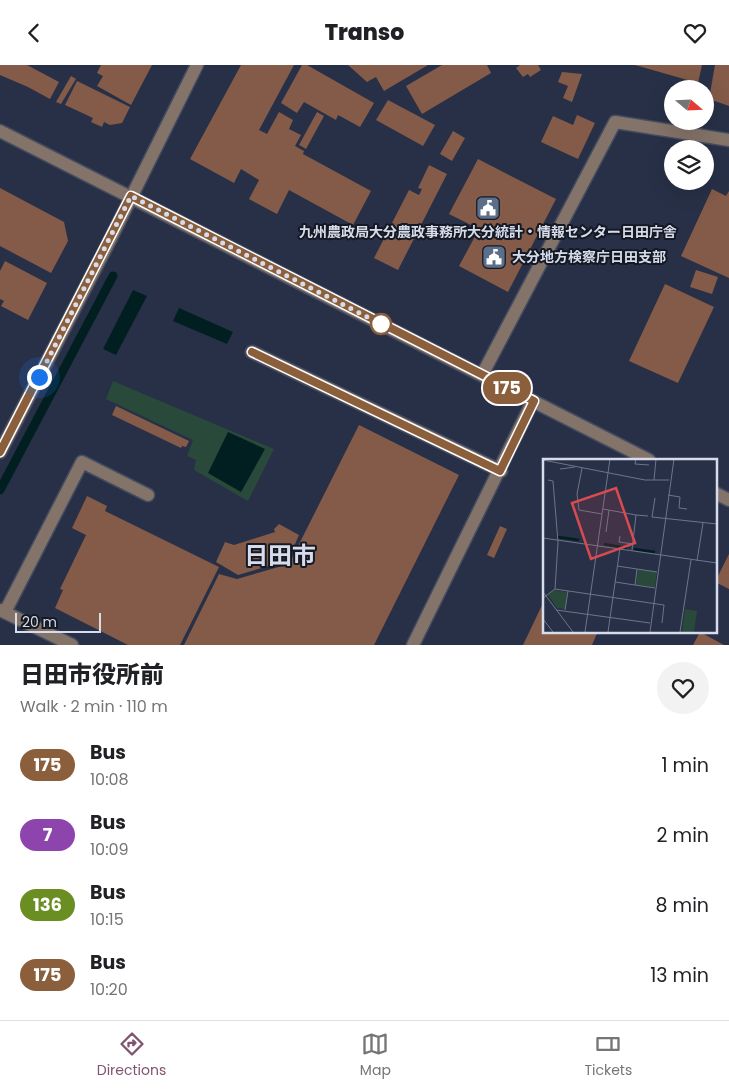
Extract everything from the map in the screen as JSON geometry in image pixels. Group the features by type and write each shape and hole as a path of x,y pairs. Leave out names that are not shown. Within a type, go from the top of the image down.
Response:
{"street":[{"path":"2,445 197,65"},
{"path":"482,375 615,122 729,140"},
{"path":"0,131 647,459"},
{"path":"252,352 500,471"},
{"path":"413,645 534,401"},
{"path":"72,645 2,611 82,462 148,495"},
{"path":"716,494 729,500"}],"shaded area":[{"path":"133,290 147,296 116,355 103,349"},
{"path":"179,308 233,332 227,344 173,321"},
{"path":"113,381 274,449 248,501 194,470 196,460 187,456 193,440 106,399"},
{"path":"228,432 265,449 241,492 208,473"}],"building":[{"path":"0,65 27,65 59,82 50,99 0,75"},
{"path":"101,65 152,65 131,105 97,86 103,76 97,73"},
{"path":"241,65 294,65 259,130 267,134 279,112 293,120 289,129 301,135 295,146 304,151 303,154 371,191 353,225 289,190 277,214 249,199 259,180 241,169 234,183 190,159"},
{"path":"302,65 307,65 374,103 360,127 338,115 336,120 304,102 297,113 281,103"},
{"path":"348,65 428,65 384,91 376,77 367,82"},
{"path":"442,65 487,65 491,73 422,114 406,86"},
{"path":"520,65 538,65 541,70 530,77 528,74 523,77 516,68"},
{"path":"635,65 702,65 699,80 688,80"},
{"path":"715,65 729,65 729,106 714,101 714,80 712,80"},
{"path":"562,72 582,74 572,102 563,98 568,86 558,82"},
{"path":"71,76 76,79 61,104 56,102"},
{"path":"77,81 130,107 122,123 110,125 104,122 102,127 91,122 93,118 65,105"},
{"path":"388,100 435,125 423,146 376,120"},
{"path":"317,112 324,116 306,149 299,145"},
{"path":"577,115 595,123 578,159 541,142 553,116 573,125"},
{"path":"453,131 465,138 452,161 440,154"},
{"path":"478,159 556,199 508,292 459,266 479,229 449,214"},
{"path":"429,165 447,174 398,270 374,258 409,190 419,195 422,189 418,188"},
{"path":"0,188 64,222 68,241 51,273 0,246"},
{"path":"712,190 726,196 729,191 729,278 681,256"},
{"path":"5,261 47,283 28,320 1,306 4,301 0,299 0,271"},
{"path":"696,270 718,277 712,294 690,287"},
{"path":"665,284 714,307 678,383 629,361"},
{"path":"116,406 189,441 186,447 182,446 181,448 112,415"},
{"path":"359,425 459,475 374,645 184,645 219,574 237,579 289,564"},
{"path":"87,496 107,506 105,511 219,567 180,645 128,645 55,608 63,590 60,589 86,535 72,528"},
{"path":"279,524 299,535 291,553 274,559 275,564 238,575 216,562 225,542 234,545 275,532 274,529"},
{"path":"500,526 507,529 494,558 487,555"},
{"path":"729,554 729,589 716,582"},
{"path":"543,603 543,633 597,633 592,645 523,645"},
{"path":"699,633 702,633 724,645 693,645"}],"waterway":[{"path":"0,490 113,276"}],"bus line":[{"name":"175","path":"0,452 131,196 534,401 500,471 252,352"}],"place":[{"name":"九州農政局大分農政事務所大分統計・情報センター日田庁舎","path":"488,208"},
{"name":"大分地方検察庁日田支部","path":"494,257"}],"district":[{"name":"日田市","path":"280,555"}],"route":[{"path":"39,377 131,196 381,324"}]}
